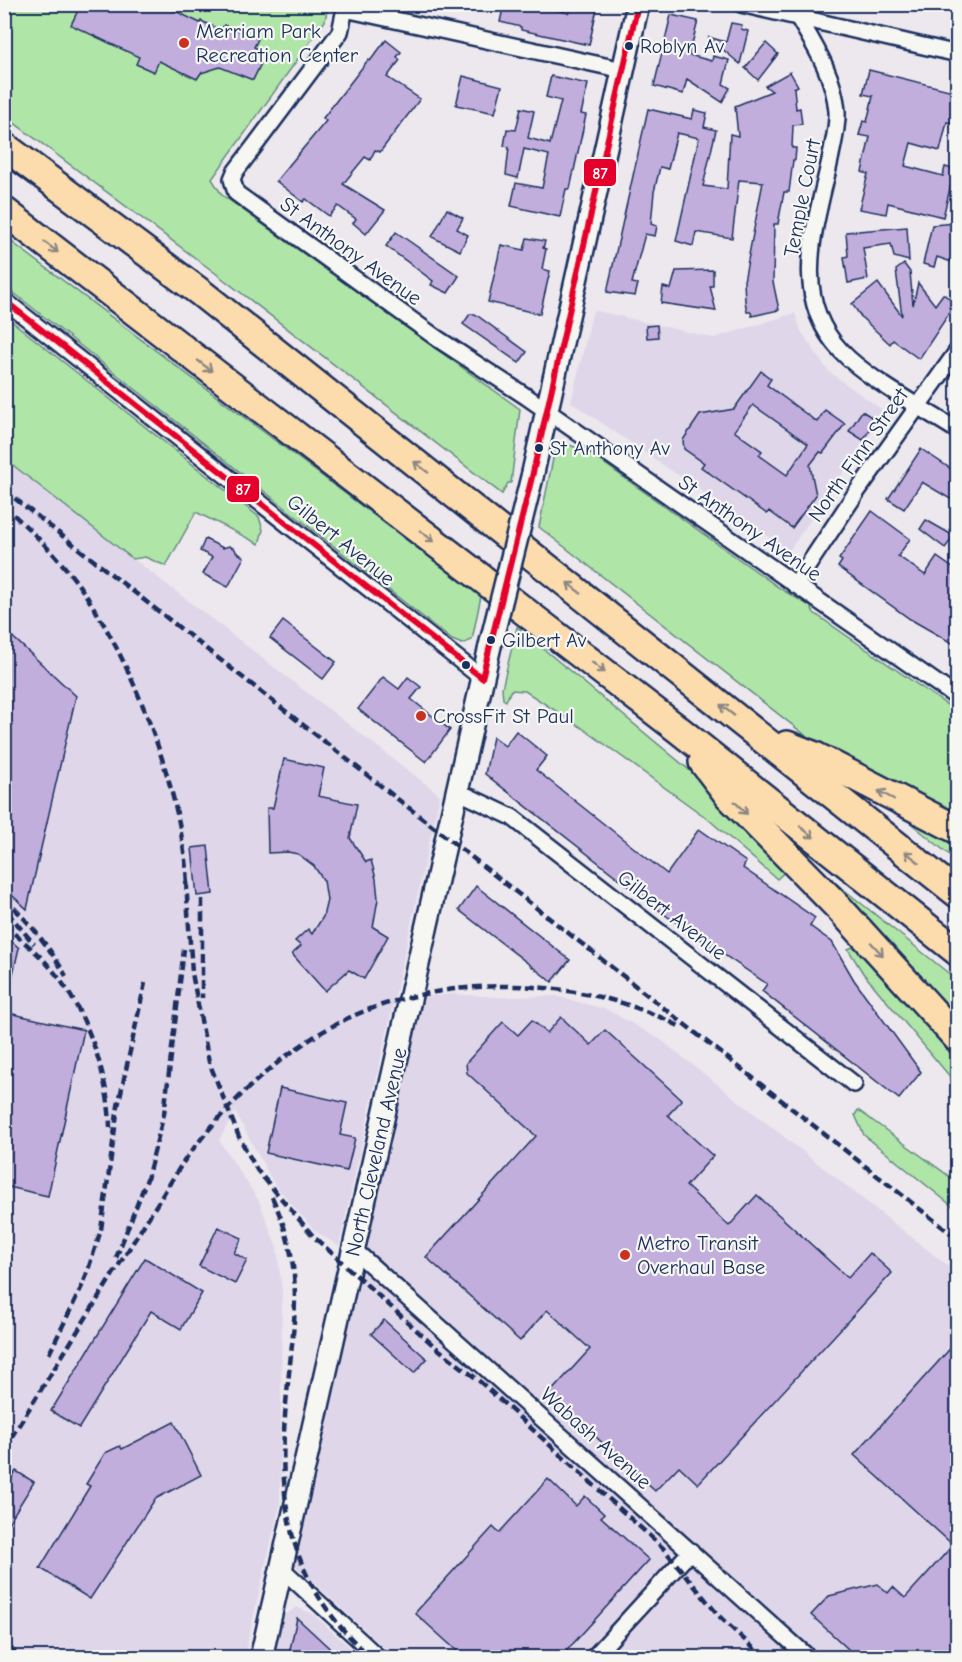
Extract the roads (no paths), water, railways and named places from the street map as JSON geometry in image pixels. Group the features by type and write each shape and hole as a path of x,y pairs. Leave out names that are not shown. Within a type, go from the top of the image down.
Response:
{"highway":[{"path":"4,146 201,293 957,894"},
{"path":"4,211 679,730 957,952"},
{"path":"679,730 729,796 847,916 957,1039"},
{"path":"758,734 815,756 957,830"}],"street":[{"name":"North Cleveland Avenue","path":"261,1658 482,678 532,477 638,4"},
{"path":"741,4 957,54"},
{"path":"346,7 622,70"},
{"name":"St Anthony Avenue","path":"346,7 340,33 237,169 232,179 236,194 438,339 546,411 957,698"},
{"name":"Temple Court","path":"799,19 828,71 835,92 837,114 835,135 809,258 812,301 828,335 842,352 957,431"},
{"name":"Gilbert Avenue","path":"4,300 482,678"},
{"name":"North Finn Street","path":"795,585 957,350"},
{"name":"Gilbert Avenue","path":"457,791 512,817 854,1084"},
{"name":"Wabash Avenue","path":"354,1250 809,1658"},
{"path":"593,1658 691,1551"},
{"path":"281,1568 379,1658"}],"railway":[{"path":"4,490 958,1239"},
{"path":"4,506 63,565 86,596 129,674 164,764 184,851 187,890"},
{"path":"186,881 192,973 209,1062 239,1137 257,1170 314,1237 433,1345 477,1379 663,1548 720,1617 764,1658"},
{"path":"4,898 38,935 66,976"},
{"path":"202,899 202,998"},
{"path":"7,912 34,944"},
{"path":"4,925 44,960 74,1001 93,1042 100,1064 109,1107 110,1128"},
{"path":"116,1258 147,1179 164,1114 184,949"},
{"path":"49,1354 84,1282 101,1230 118,1106 145,983"},
{"path":"4,1449 182,1164 200,1140 242,1094 266,1072 318,1034 373,1008 410,997 488,986 567,991 606,999 643,1010 679,1026"},
{"path":"272,1197 283,1223 294,1271 294,1317 284,1433 286,1504 293,1538 304,1569 320,1599 343,1629 371,1658"}],"place":[{"name":"Merriam Park Recreation Center","path":"184,43"},
{"name":"Roblyn Av","path":"629,46"},
{"name":"St Anthony Av","path":"539,448"},
{"name":"Gilbert Av","path":"491,640"},
{"name":"CrossFit St Paul","path":"421,716"},
{"name":"Metro Transit Overhaul Base","path":"625,1255"}]}
